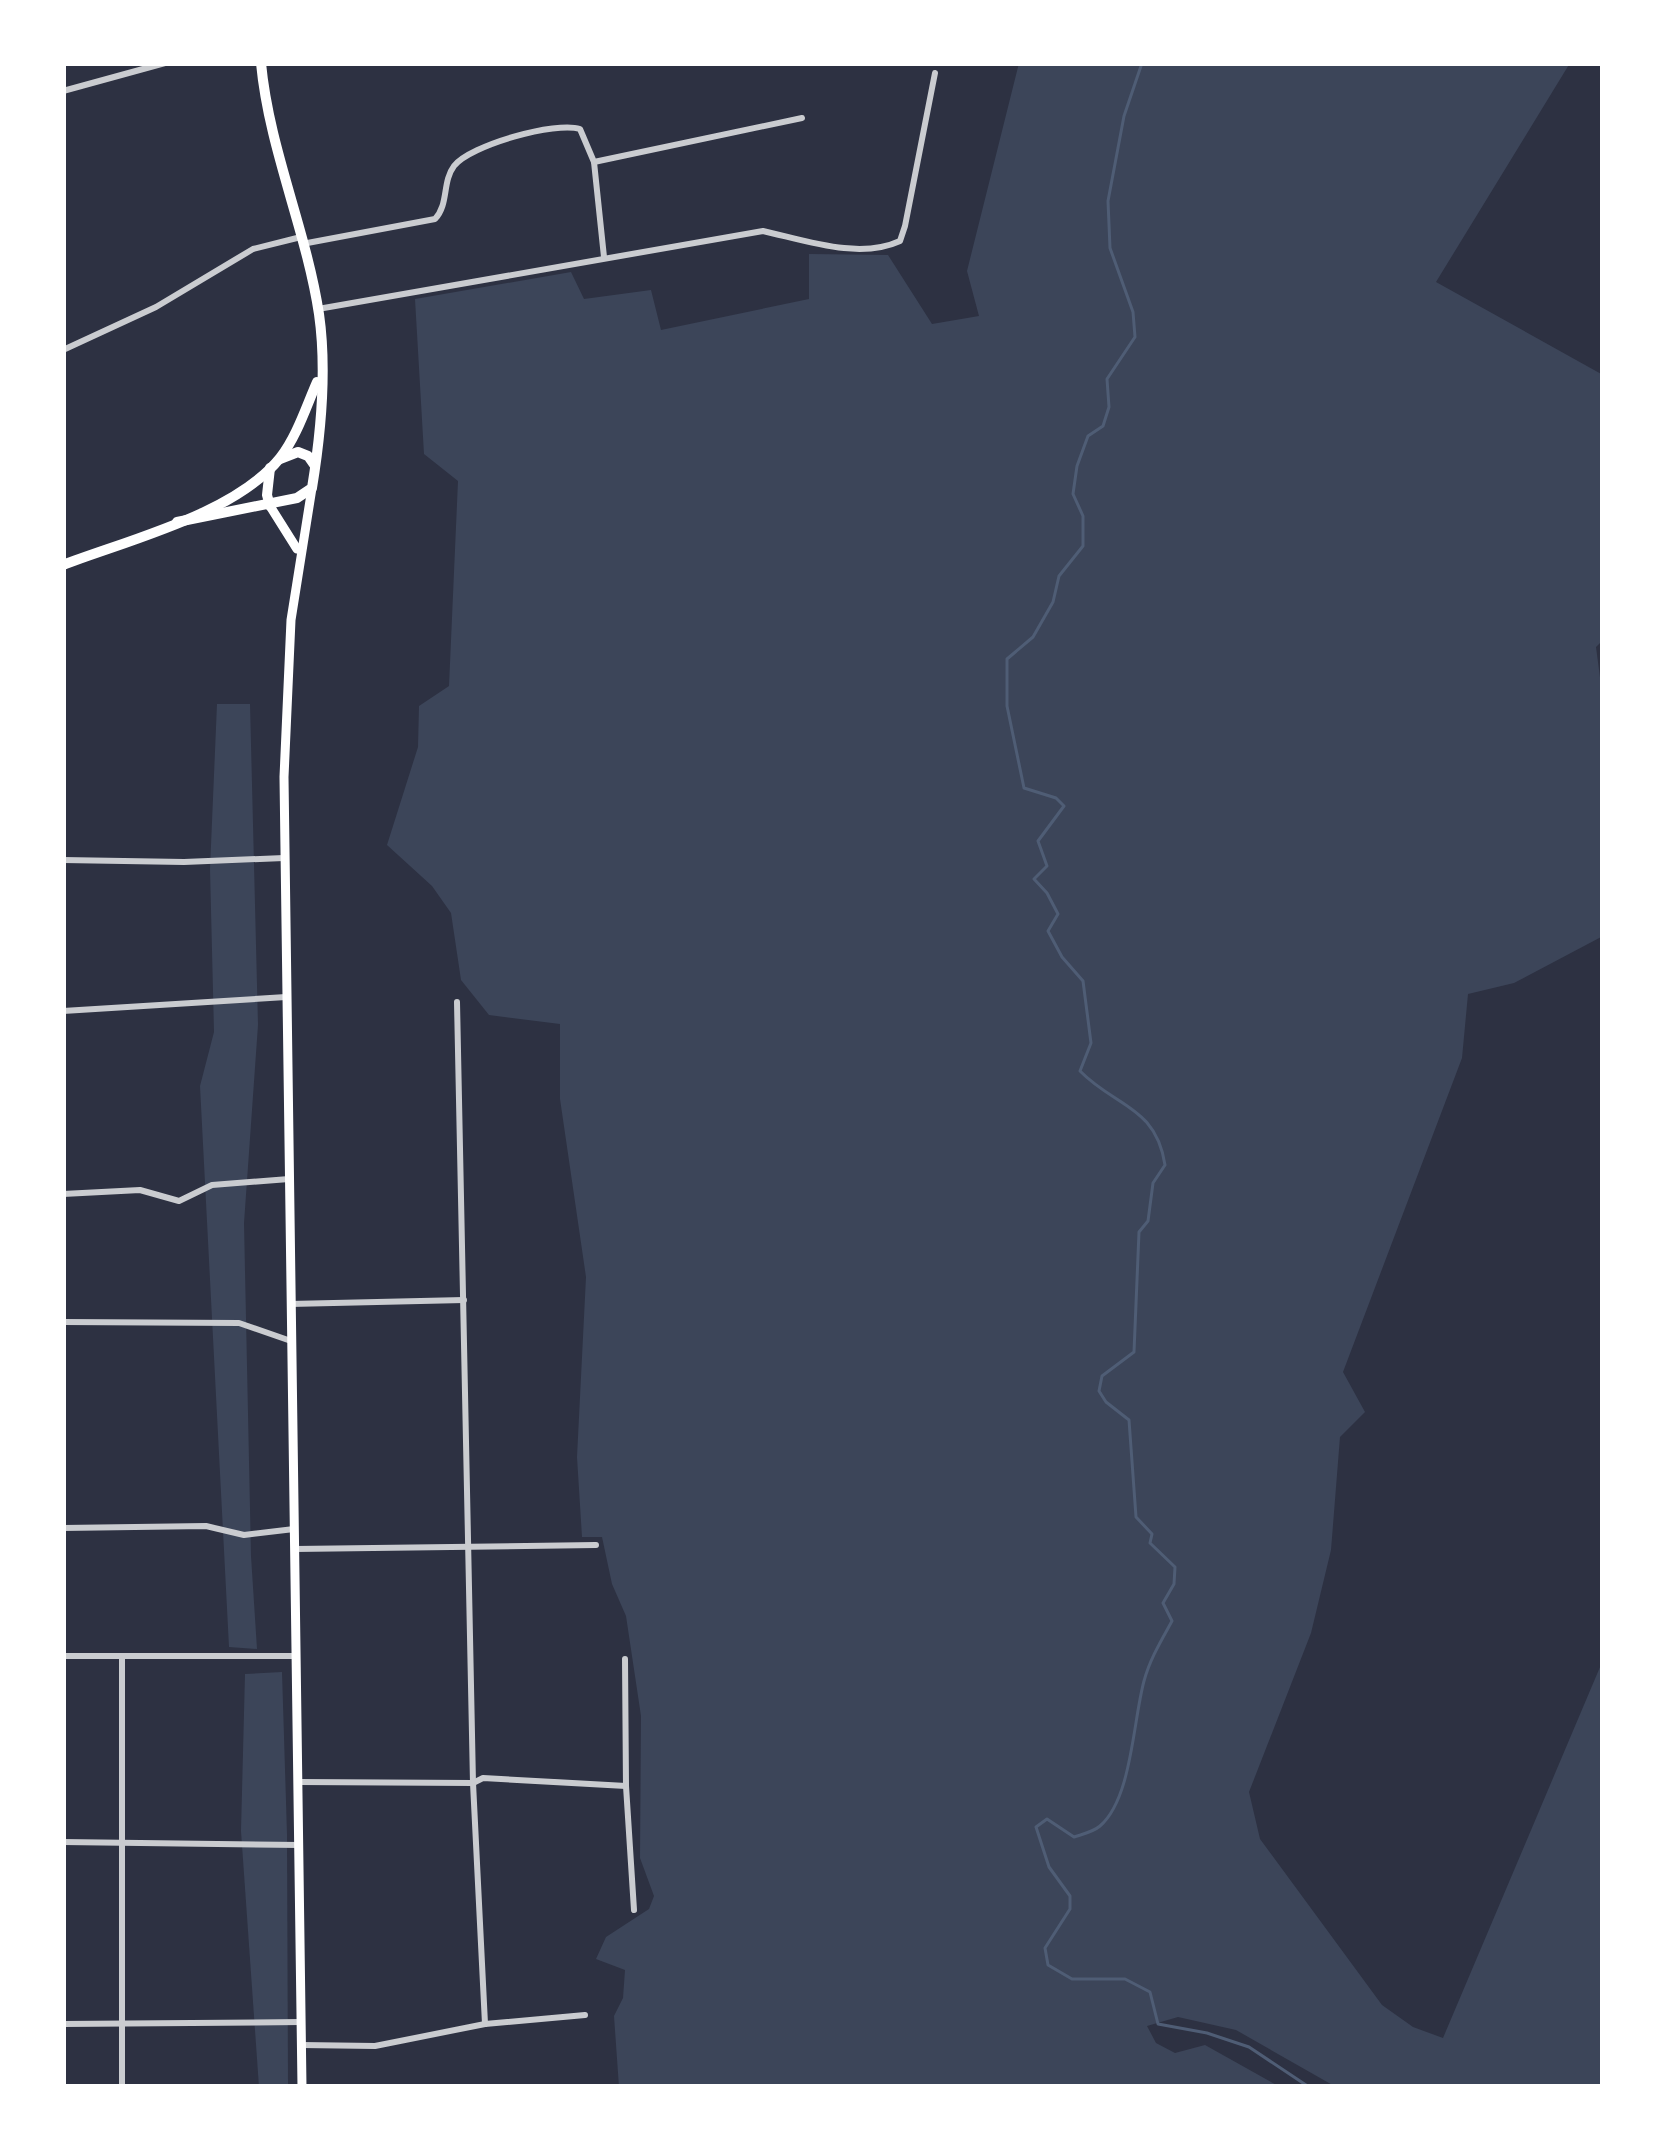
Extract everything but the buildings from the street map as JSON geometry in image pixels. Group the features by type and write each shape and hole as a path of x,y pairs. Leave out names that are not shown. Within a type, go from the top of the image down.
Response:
{"main road":[{"path":"261,63 318,309 321,374 315,466 298,554 286,694 284,858 302,2087"},
{"path":"298,554 267,495 274,464 294,436 321,374"},
{"path":"63,565 177,522 244,489 274,464 298,452 315,466"},
{"path":"177,522 270,506 298,498 312,488"}],"street":[{"path":"117,63 118,74"},
{"path":"63,91 165,63"},
{"path":"318,309 763,231 829,246 886,247 899,241 935,73"},
{"path":"594,162 802,118"},
{"path":"63,350 156,307 253,249 435,219 442,213 449,177 458,161 514,137 567,124 580,129 594,162 604,256"},
{"path":"63,860 284,858"},
{"path":"63,1011 286,997"},
{"path":"458,1002 473,1783 485,2024"},
{"path":"63,1194 140,1190 178,1201 212,1185 289,1179"},
{"path":"290,1304 464,1300"},
{"path":"63,1322 239,1323 291,1341"},
{"path":"63,1528 206,1526 244,1535 294,1529"},
{"path":"295,1549 596,1545"},
{"path":"63,1656 296,1656"},
{"path":"122,1656 122,2087"},
{"path":"625,1659 634,1910"},
{"path":"299,1781 473,1783 483,1778 626,1786"},
{"path":"63,1842 300,1846"},
{"path":"301,2045 375,2046 485,2024 585,2014"},
{"path":"63,2024 301,2022"}],"shaded area":[{"path":"1019,63 1570,63 1436,282 1603,375 1603,640 1596,647 1603,700 1603,936 1514,983 1468,994 1462,1058 1343,1372 1365,1412 1340,1437 1331,1550 1311,1633 1249,1792 1260,1839 1382,2005 1413,2027 1443,2038 1603,1660 1603,2087 1336,2087 1236,2030 1178,2017 1147,2026 1156,2043 1175,2053 1205,2045 1280,2087 619,2087 614,2016 623,1998 625,1970 596,1959 606,1937 649,1909 654,1896 640,1858 641,1716 626,1616 612,1584 602,1537 582,1537 577,1457 586,1277 560,1099 560,1024 489,1015 461,980 451,913 432,886 387,845 418,747 419,706 449,686 458,481 424,454 415,299 571,272 584,299 651,290 661,330 809,299 809,254 888,255 932,324 979,316 967,271"},
{"path":"217,704 250,704 258,1025 244,1223 257,1649 229,1647 200,1086 214,1032 210,869"},
{"path":"282,1672 288,2087 259,2087 241,1831 245,1674"}],"waterway":[{"path":"1142,63 1124,116 1108,201 1110,248 1133,312 1135,337 1107,379 1109,407 1103,426 1088,436 1077,466 1073,494 1083,516 1083,546 1059,576 1053,602 1033,637 1007,659 1007,706 1024,788 1056,798 1064,806 1038,841 1047,866 1034,879 1058,914 1048,931 1083,981 1091,1043 1080,1071 1153,1130 1165,1165 1153,1183 1148,1221 1139,1232 1134,1352 1102,1376 1099,1391 1129,1420 1136,1517 1152,1534 1150,1543 1175,1567 1174,1584 1163,1603 1172,1621 1146,1673 1130,1758 1111,1813 1097,1828 1074,1837 1047,1819 1036,1827 1049,1867 1070,1896 1070,1909 1045,1948 1048,1965 1072,1979 1125,1979 1150,1992 1158,2024 1249,2047 1309,2087"}]}
